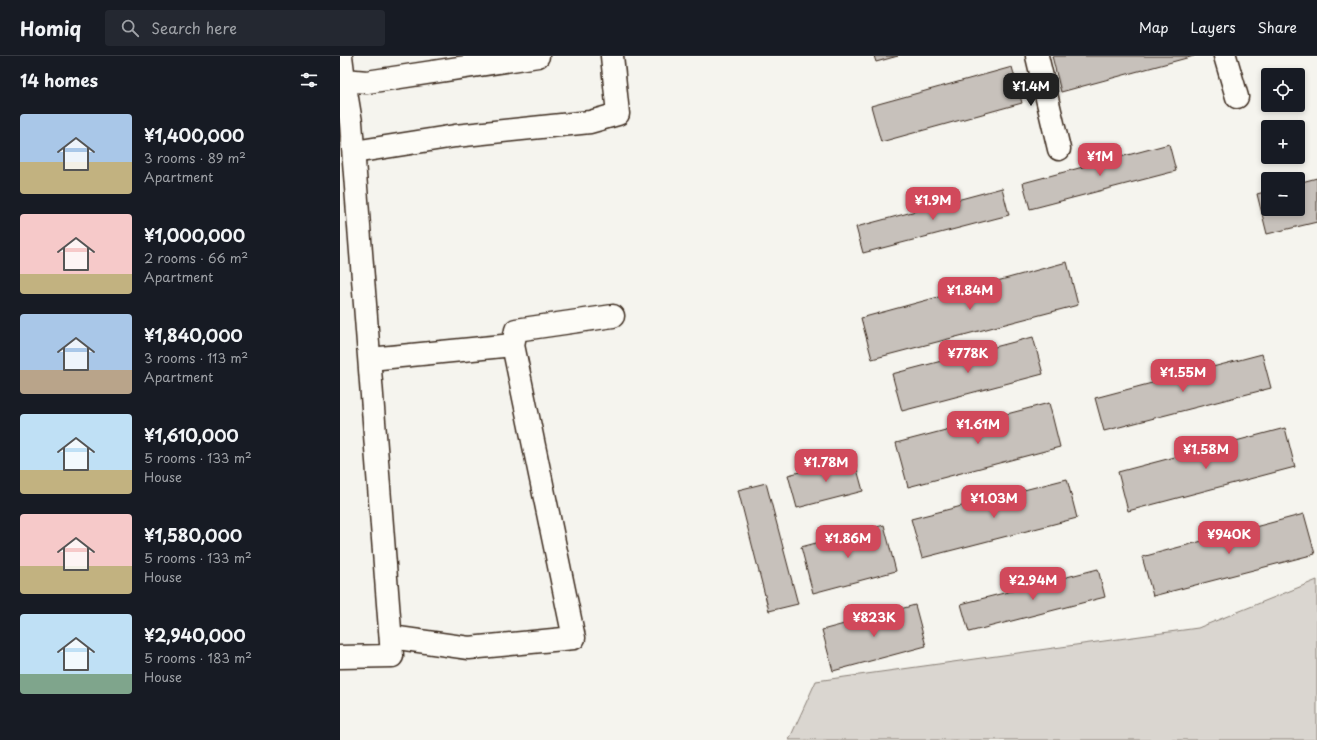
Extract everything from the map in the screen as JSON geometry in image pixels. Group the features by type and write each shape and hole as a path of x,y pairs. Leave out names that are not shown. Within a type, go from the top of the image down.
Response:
{"street":[{"path":"340,658 392,656 354,152 351,122 342,81 341,56"},
{"path":"342,81 367,82 538,56"},
{"path":"354,152 455,136 590,122 618,114 612,56"},
{"path":"1037,56 1059,149"},
{"path":"1225,56 1237,97"},
{"path":"391,637 469,648 574,638 513,345 516,330 613,316"},
{"path":"370,359 513,345"}],"shaded area":[{"path":"1317,580 1317,740 789,740 816,681 1198,628"}],"building":[{"path":"874,56 898,56 876,62"},
{"path":"1052,56 1194,56 1061,92"},
{"path":"1012,67 1022,103 881,142 871,106"},
{"path":"1169,144 1176,171 1030,209 1023,183"},
{"path":"1317,178 1317,222 1267,234 1262,216 1305,216 1305,181"},
{"path":"1002,188 1009,215 863,253 856,227"},
{"path":"1261,193 1261,210 1257,194"},
{"path":"1067,262 1078,305 872,359 861,318"},
{"path":"1033,337 1043,374 902,411 892,374"},
{"path":"1262,354 1271,388 1104,431 1095,398"},
{"path":"1049,403 1060,447 908,487 896,443"},
{"path":"1285,428 1295,467 1128,511 1118,472"},
{"path":"854,458 863,491 797,508 788,475"},
{"path":"1067,479 1077,518 922,558 911,519"},
{"path":"766,483 798,604 769,611 738,490"},
{"path":"1304,514 1315,554 1153,596 1142,557"},
{"path":"884,525 896,571 813,593 801,547"},
{"path":"1098,569 1105,597 969,632 961,604"},
{"path":"915,605 926,646 833,671 822,630"}]}
